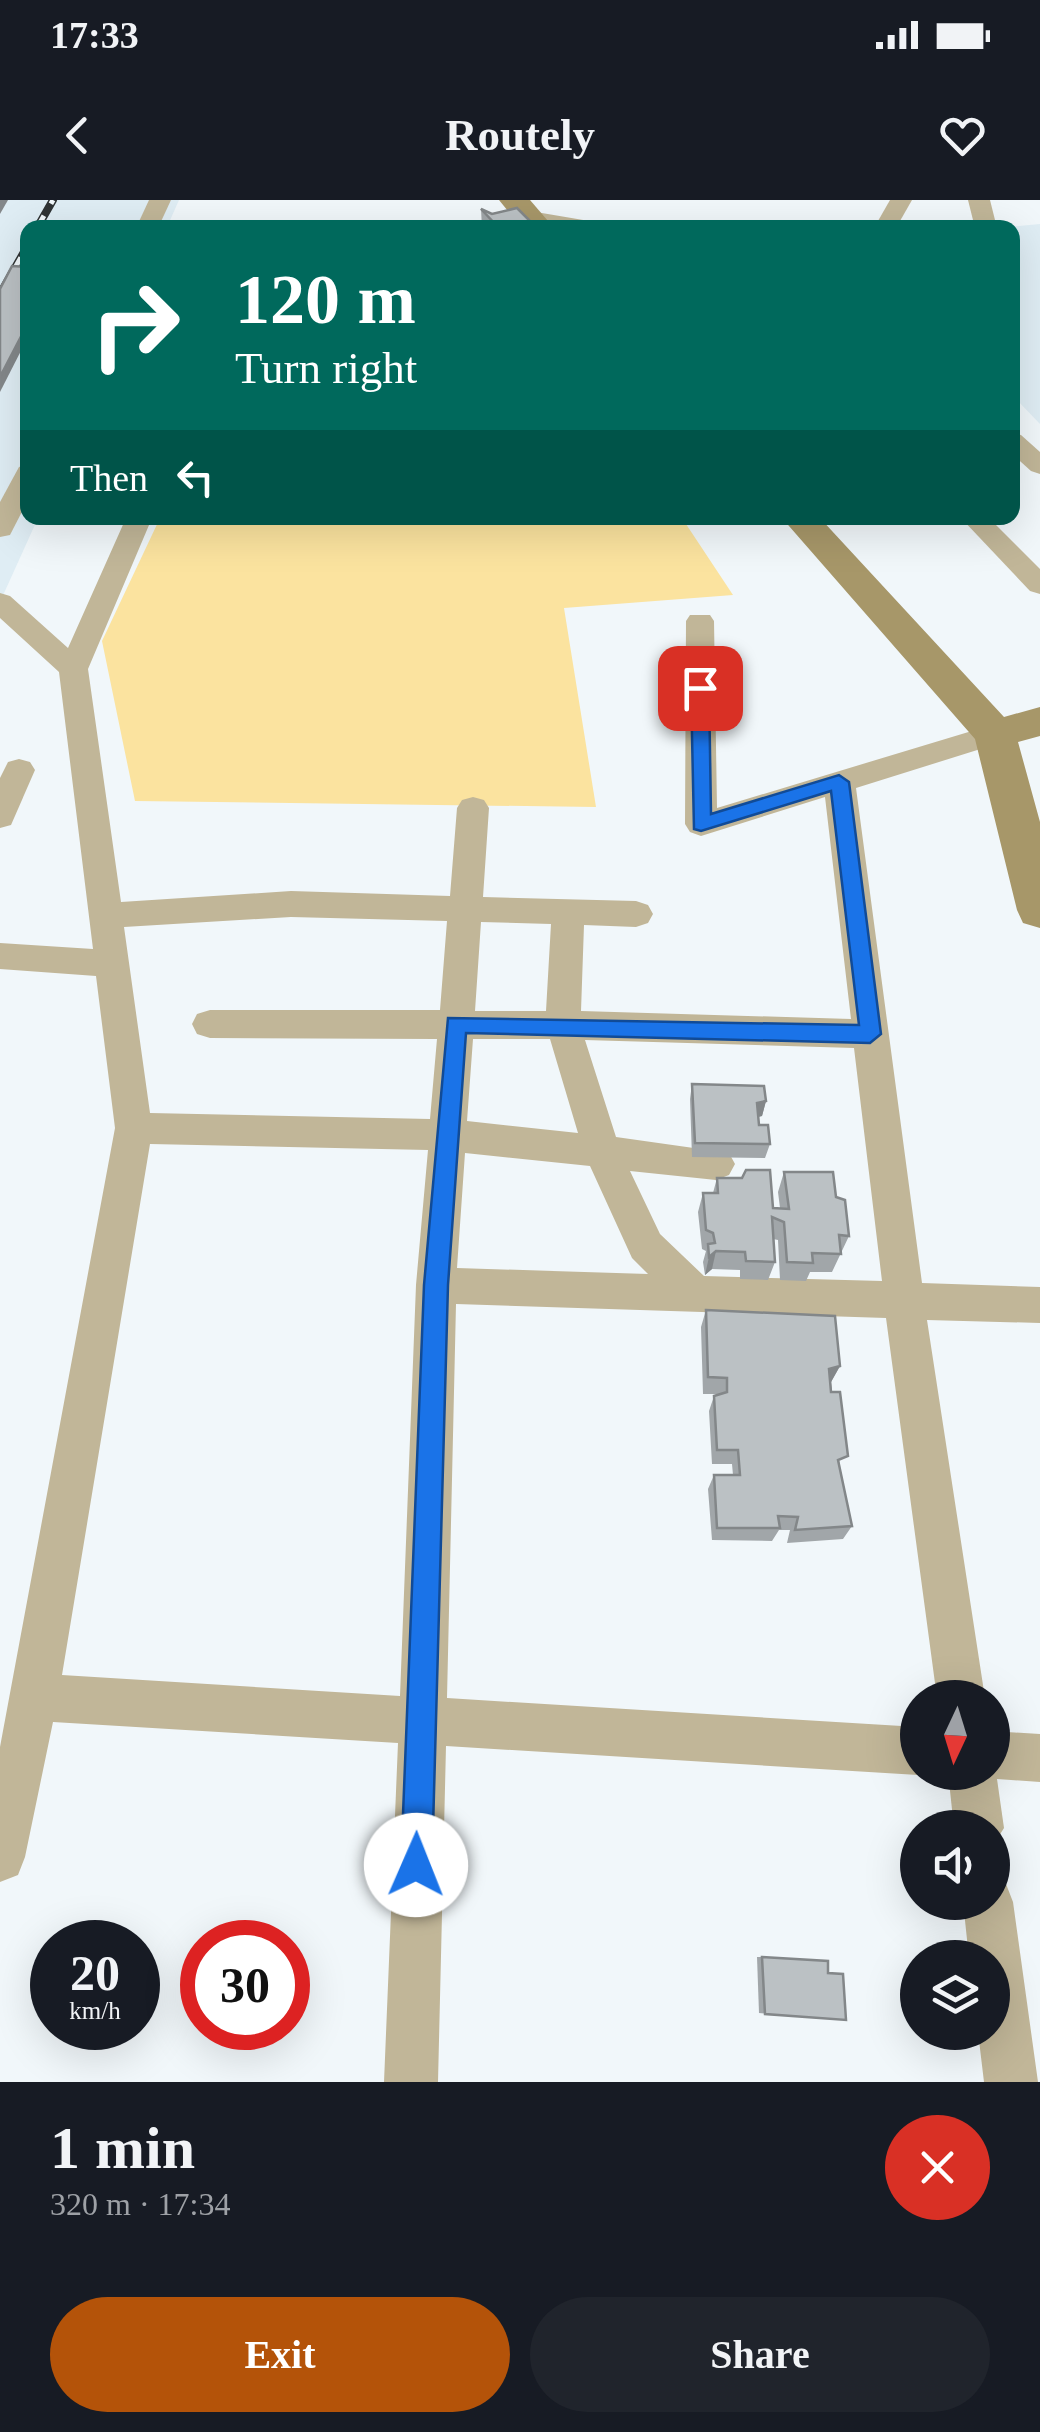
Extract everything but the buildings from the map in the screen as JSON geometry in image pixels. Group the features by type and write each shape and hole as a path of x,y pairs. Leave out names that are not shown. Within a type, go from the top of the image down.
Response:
{"street":[{"path":"527,215 553,220"},
{"path":"1020,447 1040,466"},
{"path":"0,528 20,488"},
{"path":"0,1857 36,1697 134,1128 72,670 136,525"},
{"path":"806,525 995,734 1040,910"},
{"path":"981,525 1040,585"},
{"path":"0,602 72,670"},
{"path":"700,621 701,824 1040,720"},
{"path":"0,818 19,770"},
{"path":"839,782 904,1300 958,1680"},
{"path":"411,2082 436,1285 473,808"},
{"path":"103,916 291,904 636,914"},
{"path":"568,913 562,1025 602,1152 646,1246 694,1293"},
{"path":"0,956 109,963"},
{"path":"210,1024 562,1025 870,1034"},
{"path":"134,1128 448,1135 716,1164"},
{"path":"436,1285 1040,1305"},
{"path":"36,1697 900,1750"},
{"path":"1010,1756 1040,1758"},
{"path":"990,1920 1010,2082"}],"shaded area":[{"path":"0,200 179,200 170,220 20,220 20,525 35,525 0,602"},
{"path":"1040,224 1040,424 1020,403 1020,226"},
{"path":"157,525 687,525 733,595 564,608 596,807 135,801 102,641"}],"railway":[{"path":"42,220 53,200"},
{"path":"0,294 20,259"}],"route":[{"path":"416,1865 436,1285 456,1024 870,1034 839,782 701,824 700,688"}]}
